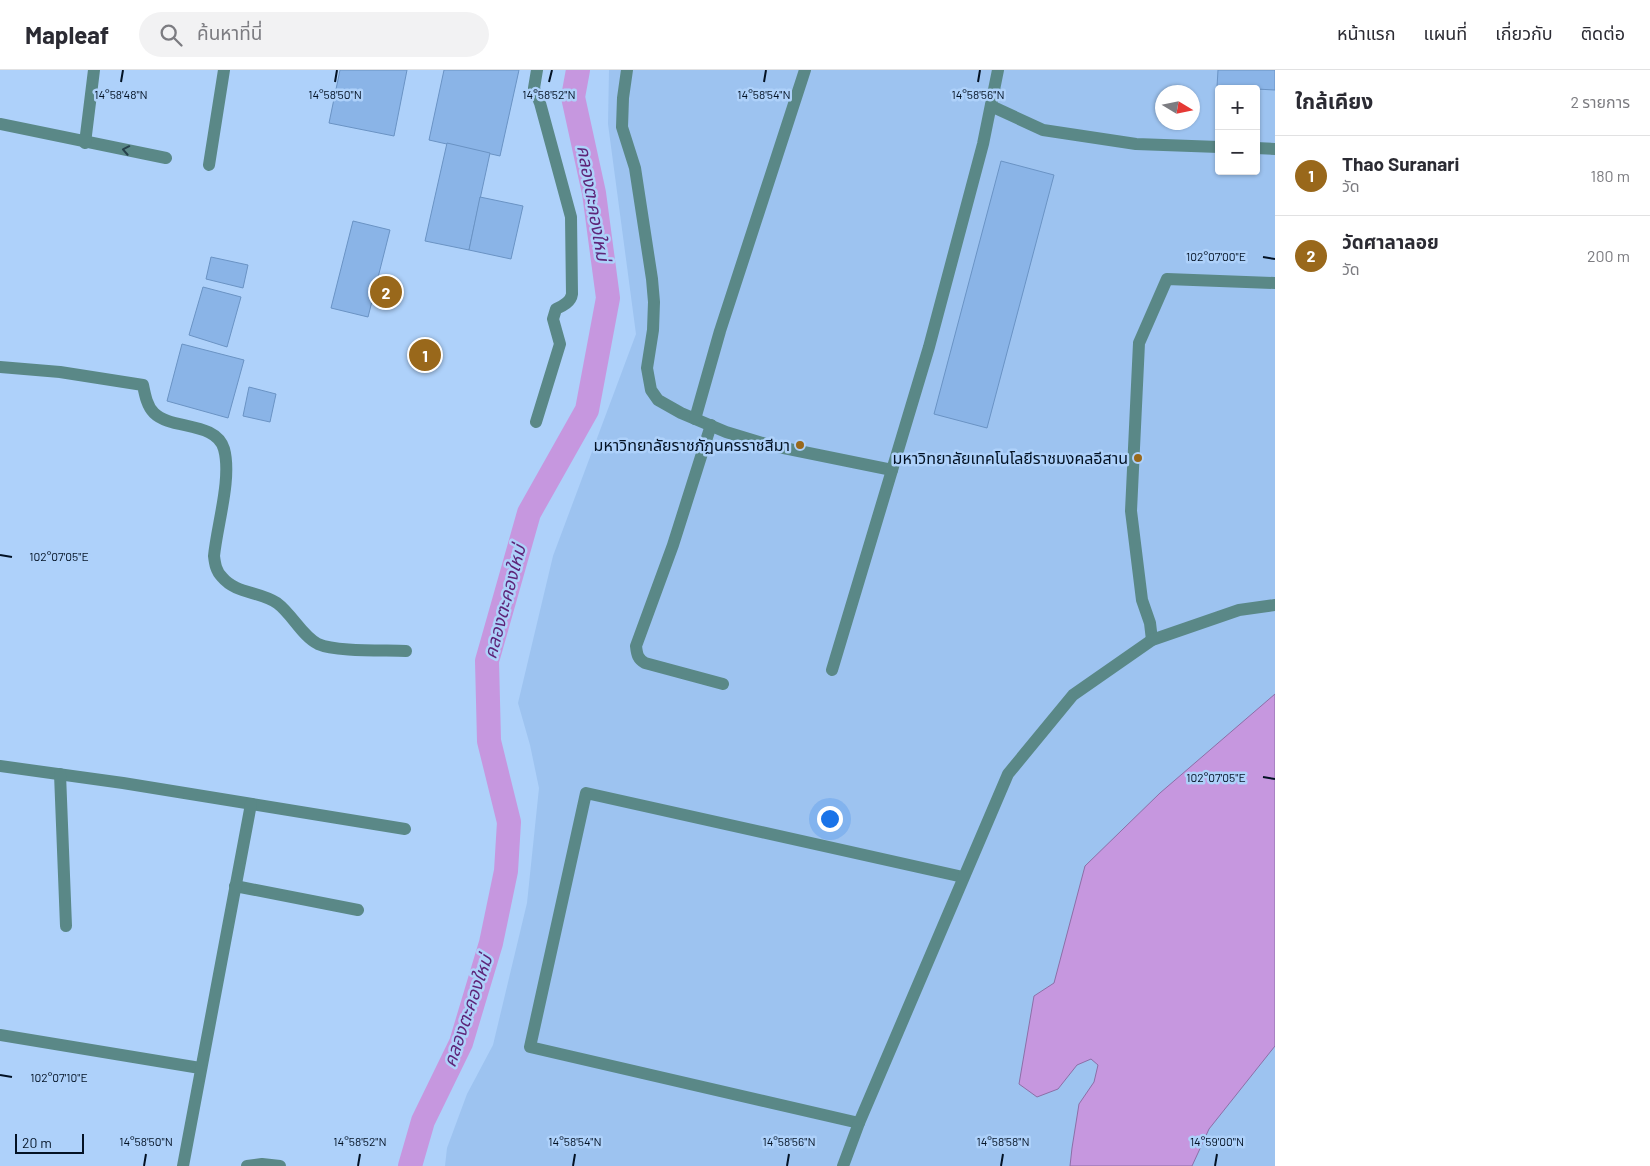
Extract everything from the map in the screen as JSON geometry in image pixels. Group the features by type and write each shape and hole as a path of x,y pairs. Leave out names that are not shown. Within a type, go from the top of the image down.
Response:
{"street":[{"path":"85,143 94,70"},
{"path":"209,165 224,70"},
{"path":"536,422 560,344 553,319 554,314 556,309 572,298 571,217 540,103 534,88 537,70"},
{"path":"627,70 623,98 622,127 635,168 654,302 653,330 647,368 651,390 658,400 666,406 711,425 769,445 892,470"},
{"path":"696,419 720,331 805,70"},
{"path":"832,670 929,348 983,144 998,70"},
{"path":"991,106 1042,130 1136,144 1215,147"},
{"path":"0,124 85,143 166,158"},
{"path":"1260,148 1275,149"},
{"path":"1152,640 1150,622 1142,600 1131,511 1139,343 1166,279 1275,283"},
{"path":"0,368 60,372 143,385 148,405 157,416 211,433 220,441 224,448 225,477 214,556 215,565 221,576 229,584 242,591 276,603 318,644 337,648 406,651"},
{"path":"711,425 673,544 636,646 637,655 645,663 723,684"},
{"path":"843,1166 859,1123 1008,774 1073,695 1152,640 1239,610 1275,605"},
{"path":"0,766 405,828"},
{"path":"60,774 66,926"},
{"path":"859,1123 530,1047 586,793 963,877"},
{"path":"182,1166 251,804"},
{"path":"235,886 358,910"},
{"path":"0,1035 200,1068"},
{"path":"247,1166 262,1164 280,1166"}],"shaded area":[{"path":"609,70 1275,70 1275,1166 445,1166 447,1148 467,1094 493,1045 527,903 539,788 530,745 518,703 553,556 636,334 608,124"},
{"path":"1275,694 1275,1046 1209,1129 1192,1166 1070,1166 1079,1104 1094,1082 1098,1065 1091,1059 1077,1065 1058,1089 1037,1097 1019,1084 1034,996 1054,983 1085,866 1160,793"}],"building":[{"path":"340,70 407,70 394,136 329,123"},
{"path":"444,70 519,70 500,156 429,140"},
{"path":"1218,70 1275,70 1275,90 1260,89 1260,85 1217,85"},
{"path":"447,143 490,153 469,250 425,241"},
{"path":"1001,161 1054,175 987,428 934,414"},
{"path":"480,197 523,206 511,259 469,250"},
{"path":"353,221 390,230 368,317 331,308"},
{"path":"211,257 248,265 243,288 206,279"},
{"path":"203,287 241,297 227,347 189,335"},
{"path":"182,344 244,360 228,418 167,401"},
{"path":"249,387 276,394 270,422 243,416"}],"waterway":[{"name":"คลองตะคองใหม่","path":"410,1166 423,1121 461,1043 491,943 506,871 509,822 489,741 487,661 529,513 587,410 608,298 594,193 573,97 578,70"}],"place":[{"name":"วัดศาลาลอย","path":"386,292"},
{"name":"Thao Suranari","path":"425,355"},
{"name":"มหาวิทยาลัยราชภัฏนครราชสีมา","path":"800,445"},
{"name":"มหาวิทยาลัยเทคโนโลยีราชมงคลอีสาน","path":"1138,458"}]}
